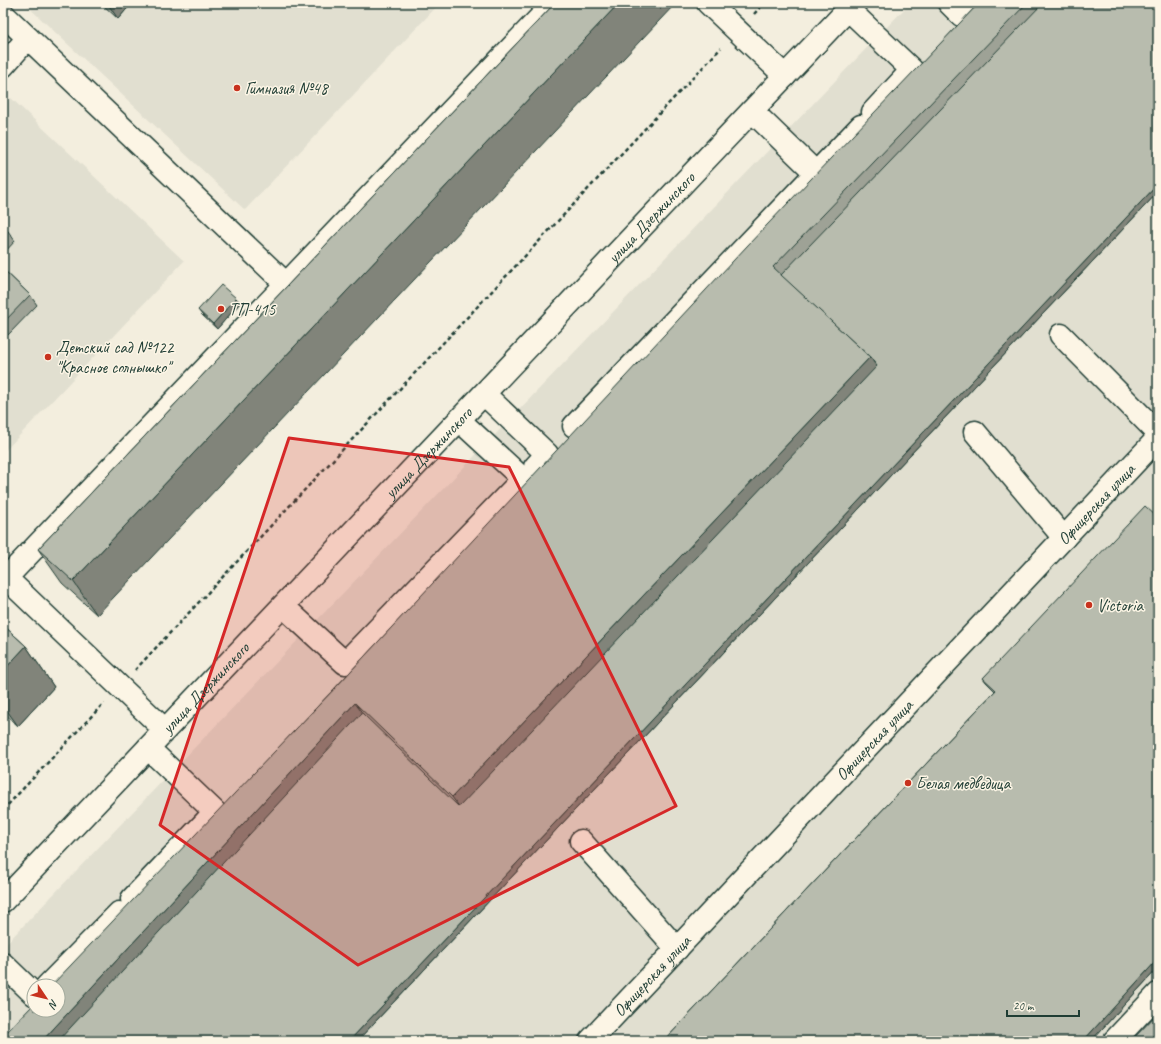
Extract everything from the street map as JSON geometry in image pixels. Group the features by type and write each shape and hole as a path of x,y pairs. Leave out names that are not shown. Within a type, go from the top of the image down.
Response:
{"main road":[{"path":"165,730 6,578 554,3"},
{"path":"708,3 786,76"},
{"path":"949,3 961,15 972,3"},
{"path":"574,426 816,173 912,70 851,6"},
{"name":"улица Дзержинского","path":"3,901 851,6"},
{"path":"3,14 286,284"},
{"path":"3,66 28,38"},
{"path":"752,112 816,173"},
{"path":"1061,335 1158,433"},
{"path":"484,394 546,456"},
{"path":"283,606 345,662 523,479 459,420"},
{"path":"976,432 1064,538"},
{"name":"Офицерская улица","path":"590,1041 1158,438"},
{"path":"55,978 215,812 148,748"},
{"path":"581,841 677,949"},
{"path":"3,964 26,986"},
{"path":"1114,1041 1158,994"}],"path":[{"path":"3,810 764,3"}],"highlighted area":[{"path":"289,438 509,467 676,806 358,965 160,825"}],"shaded area":[{"name":"Гимназия №48","path":"24,3 440,3 245,210"},
{"path":"910,3 1158,3 1158,1041 3,1041 3,947"},
{"name":"Детский сад №122 \"Красное солнышко\"","path":"11,98 184,261 3,453 3,107"}],"building":[{"path":"555,3 619,3 73,581 38,549"},
{"path":"979,3 1027,3 773,267 870,357 452,797 355,703 66,1015 66,978 59,978 337,686 747,246"},
{"path":"1043,3 1158,3 1158,184 349,1041 58,1041 362,713 459,807 877,366 870,357 781,275"},
{"path":"3,226 8,231 3,237"},
{"path":"3,269 30,295 3,323"},
{"name":"ТП-415","path":"221,285 236,298 213,324 198,310"},
{"path":"1145,506 1158,518 1158,959 1083,1041 664,1041 996,690 983,678"},
{"path":"3,625 26,646 3,671"},
{"path":"26,1012 26,1018 63,1018 42,1041 3,1041 3,1036"},
{"path":"1158,1013 1158,1041 1131,1041"}],"place":[{"name":"Гимназия №48","path":"237,88"},
{"name":"ТП-415","path":"221,309"},
{"name":"Детский сад №122 \"Красное солнышко\"","path":"48,357"},
{"name":"Victoria","path":"1089,605"},
{"name":"Белая медведица","path":"908,783"}]}
